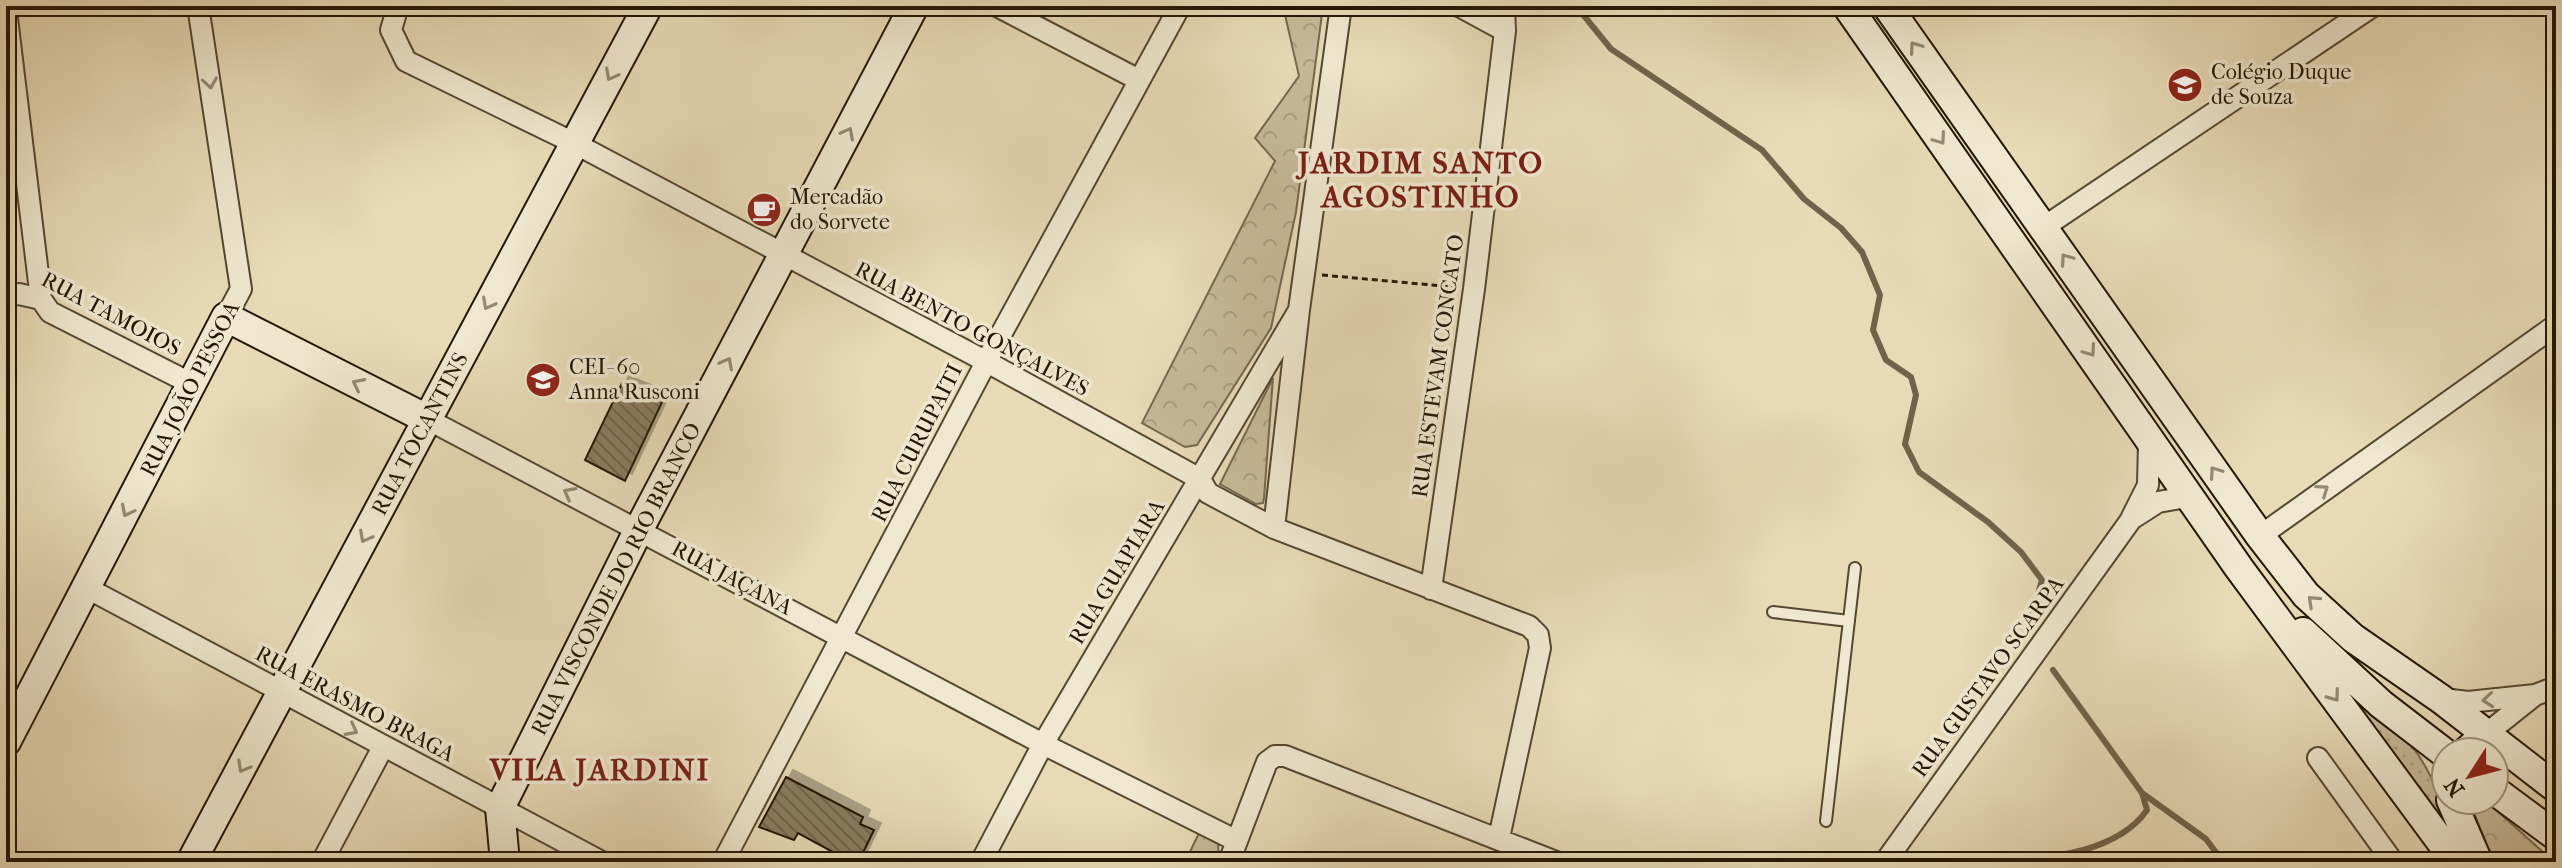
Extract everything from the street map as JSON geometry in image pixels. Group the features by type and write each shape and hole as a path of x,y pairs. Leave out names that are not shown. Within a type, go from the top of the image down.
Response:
{"main road":[{"name":"RUA TOCANTINS","path":"191,862 648,6"},
{"name":"RUA VISCONDE DO RIO BRANCO","path":"500,808 639,529 914,6"},
{"path":"1847,6 2200,507 2239,568 2456,862"},
{"path":"1887,6 2260,536 2306,595 2353,638 2441,699 2470,736"},
{"name":"RUA JOÃO PESSOA","path":"6,742 226,317"},
{"name":"RUA JAÇANA","path":"226,317 427,419"},
{"path":"2200,507 2288,618 2381,704 2430,742"},
{"path":"2510,762 2556,788"},
{"path":"2510,802 2556,836"},
{"path":"500,808 505,862"},
{"path":"2458,816 2478,862"}],"street":[{"name":"RUA JOÃO PESSOA","path":"198,6 241,289 226,317"},
{"name":"RUA BENTO GONÇALVES","path":"398,6 392,19 393,41 406,61 574,143 783,257 987,362 1200,479 1208,493 1274,528 1529,626 1538,635 1540,648 1499,838"},
{"path":"997,6 1139,80"},
{"name":"RUA CURUPAITI","path":"723,862 987,362 1180,6"},
{"path":"1274,528 1299,310 1341,6"},
{"path":"1459,6 1505,31"},
{"name":"RUA ESTEVAM CONCATO","path":"1431,589 1474,289 1505,31 1504,6"},
{"path":"2044,227 2373,6"},
{"path":"6,10 41,299"},
{"name":"RUA TAMOIOS","path":"6,296 19,294 41,299 50,312 192,384"},
{"name":"RUA GUAPIARA","path":"981,862 1043,744 1299,310"},
{"path":"2260,536 2556,325"},
{"name":"RUA JAÇANA","path":"427,419 1043,744 1237,841"},
{"name":"RUA GUSTAVO SCARPA","path":"1885,862 2130,521 2148,485 2151,464 2146,431"},
{"name":"RUA GUSTAVO SCARPA","path":"2130,521 2158,502 2200,507"},
{"name":"RUA ERASMO BRAGA","path":"87,588 602,862"},
{"path":"2441,699 2468,702 2535,695 2556,687"},
{"path":"2485,736 2535,695"},
{"path":"322,862 383,747"},
{"path":"1229,862 1267,762 1275,756 1285,756 1556,862"},
{"path":"2318,758 2393,862"}],"lane":[{"path":"1826,821 1855,568"},
{"path":"1773,612 1849,621"}],"path":[{"path":"1304,273 1474,289"}],"green space":[{"path":"1283,6 1323,6 1296,212 1271,328 1197,445 1185,447 1142,423 1275,161 1255,138 1299,76"},
{"path":"1273,378 1264,498 1263,503 1256,504 1220,484"},
{"path":"2338,684 2383,717 2409,741 2430,776 2430,807"},
{"path":"2436,816 2447,816 2461,849"},
{"path":"2475,816 2503,816 2554,862 2493,862"},
{"path":"1200,831 1218,844 1219,862 1185,862"}],"building":[{"path":"622,383 663,400 625,481 585,460"},
{"path":"786,777 863,817 860,824 874,830 859,861 844,858 798,833 794,840 759,827"}],"waterway":[{"path":"1576,6 1611,49 1762,150 1804,199 1841,228 1862,252 1880,295 1873,330 1886,360 1911,377 1916,395 1905,444 1919,472 1988,522 2021,552 2042,580 2028,628"},
{"path":"2053,670 2142,793 2206,839 2223,862"},
{"path":"2004,862 2062,855 2101,844 2134,824 2147,810 2142,793"}],"place":[{"name":"Colégio Duque de Souza","path":"2185,85"},
{"name":"Mercadão do Sorvete","path":"764,210"},
{"name":"CEI- 60 Anna Rusconi","path":"543,380"}],"district":[{"name":"JARDIM SANTO AGOSTINHO","path":"1421,180"},
{"name":"VILA JARDINI","path":"600,770"}]}
